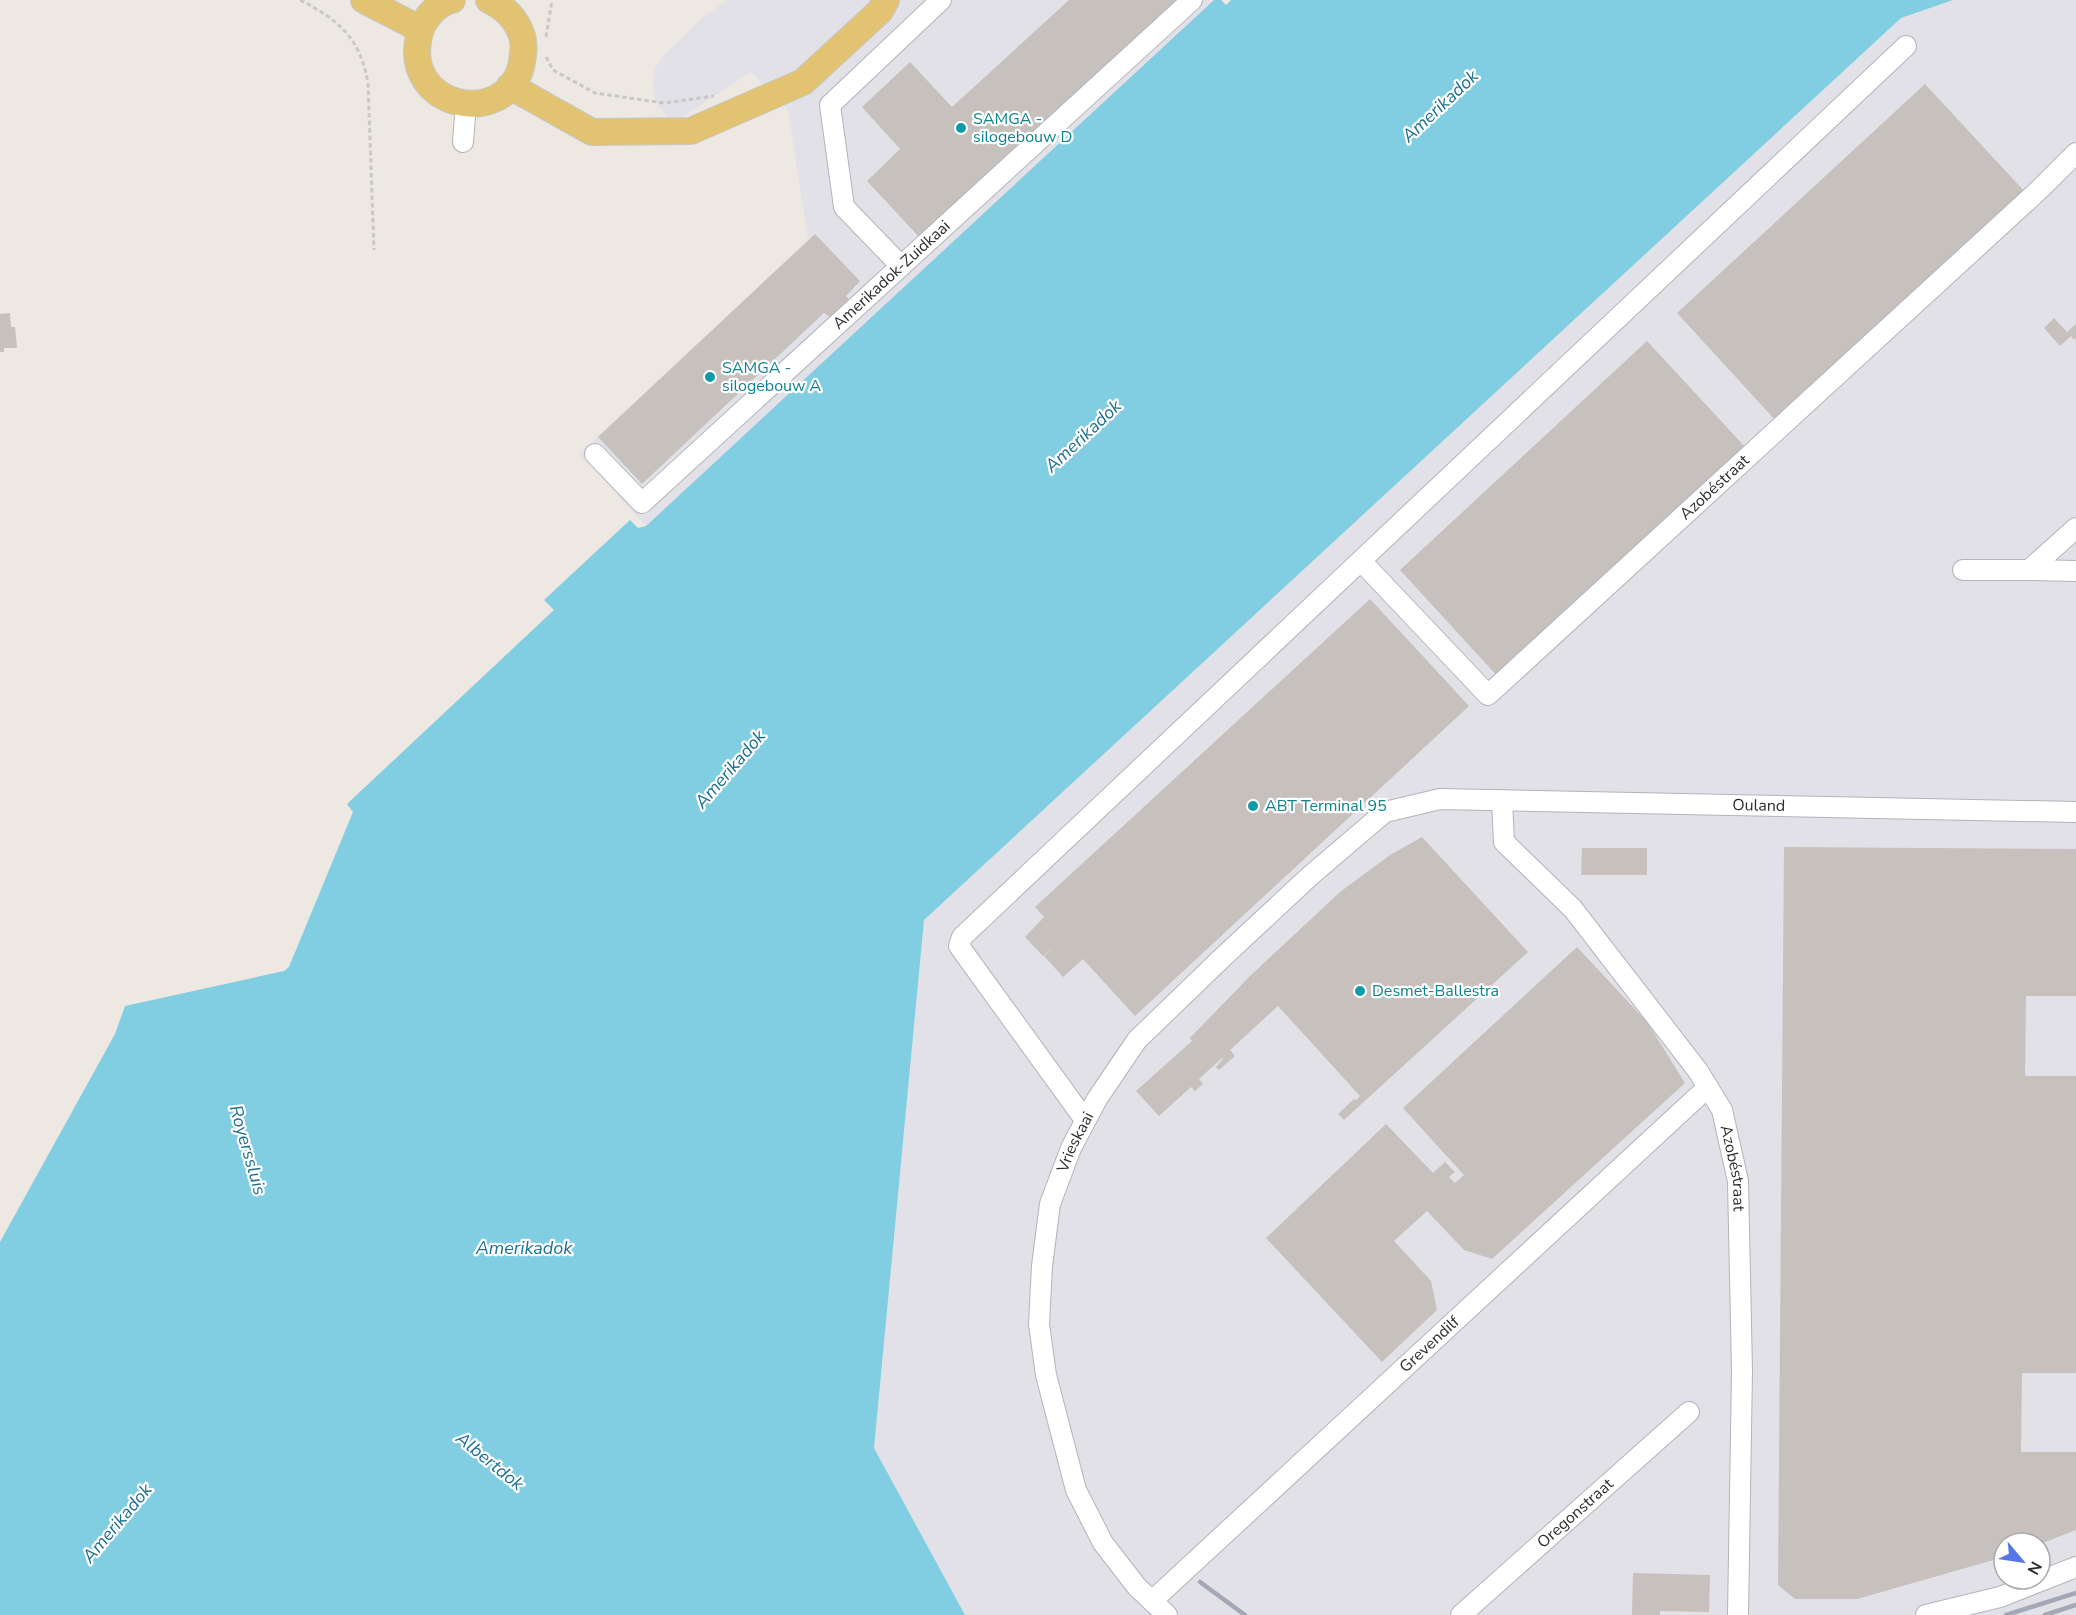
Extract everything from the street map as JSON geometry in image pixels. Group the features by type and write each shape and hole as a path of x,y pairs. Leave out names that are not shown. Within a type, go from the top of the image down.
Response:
{"main road":[{"path":"364,0 420,29"},
{"path":"452,0 431,13 420,29 416,48 418,64 424,80 435,92 450,100 466,104 482,103 498,97 510,86 519,72 524,57 523,38 515,20 495,1"},
{"path":"510,86 592,132 691,131 803,82 880,11 886,0"}],"street":[{"path":"901,266 844,207 830,105 941,0"},
{"name":"Amerikadok-Zuidkaai","path":"595,454 642,503 1192,0"},
{"path":"1085,1120 959,946 962,937 1906,46"},
{"path":"463,142 466,104"},
{"name":"Azobéstraat","path":"1360,561 1488,695 2040,189 2076,153"},
{"path":"2030,570 2076,528"},
{"path":"1963,570 2076,571"},
{"name":"Vrieskaai","path":"1167,1615 1137,1587 1103,1543 1076,1490 1046,1374 1039,1324 1042,1266 1050,1204 1071,1148 1085,1120 1137,1040 1310,876 1385,812 1440,799"},
{"name":"Ouland","path":"1440,799 2076,813"},
{"name":"Azobéstraat","path":"1502,800 1504,842 1573,909 1698,1071 1722,1110 1738,1181 1742,1371 1738,1615"},
{"name":"Grevendilf","path":"1152,1601 1708,1087"},
{"name":"Oregonstraat","path":"1461,1615 1689,1412"},
{"path":"1926,1615 2000,1597 2076,1567"}],"path":[{"path":"300,0 337,23 354,40 364,62 368,83 374,250"},
{"path":"545,42 552,0"},
{"path":"543,53 553,70 595,93 664,103 723,94"}],"shaded area":[{"path":"727,0 1214,0 646,526 579,454 808,240 788,110 751,72 673,123 656,103 652,86 655,69 663,56 703,17"},
{"path":"1953,0 2076,0 2076,1615 965,1615 874,1448 924,920 1901,18"}],"water":[{"name":"Amerikadok","path":"1214,0 1221,0 1226,5 1231,0 1953,0 1901,18 924,920 874,1448 965,1615 0,1615 0,1242 115,1034 125,1006 284,971 289,967 353,812 347,804 554,610 544,600 630,520 638,528 646,526"}],"building":[{"name":"SAMGA - silogebouw D","path":"1069,0 1178,0 921,239 867,181 900,149 862,107 910,62 952,107"},
{"path":"1925,84 2025,192 1777,422 1677,313"},
{"name":"SAMGA - silogebouw A","path":"815,234 860,281 846,296 849,299 830,317 824,313 642,484 598,437"},
{"path":"10,313 11,327 15,327 17,348 4,348 4,352 0,352 0,314"},
{"path":"2054,318 2067,332 2076,324 2074,340 2071,336 2060,346 2044,328"},
{"path":"1647,341 1747,449 1499,678 1400,570"},
{"name":"ABT Terminal 95","path":"1370,599 1469,706 1135,1016 1083,959 1063,977 1044,956 1053,947 1043,956 1025,937 1044,917 1035,907"},
{"name":"Desmet-Ballestra","path":"1422,837 1528,952 1344,1120 1338,1114 1360,1096 1278,1006 1230,1050 1235,1056 1219,1070 1216,1067 1222,1058 1199,1079 1203,1084 1195,1091 1191,1087 1159,1116 1136,1091 1192,1041 1190,1038 1250,976 1340,892 1390,855"},
{"path":"1784,847 2076,849 2076,996 2026,996 2025,1076 2076,1076 2076,1373 2022,1373 2021,1452 2076,1452 2076,1530 2052,1539 2052,1531 1992,1531 1992,1560 1857,1599 1795,1599 1778,1585"},
{"path":"1582,848 1647,848 1647,875 1581,875"},
{"path":"1577,947 1647,1022 1685,1083 1492,1259 1464,1250 1427,1211 1394,1241 1431,1281 1437,1310 1382,1362 1266,1238 1386,1124 1433,1173 1445,1162 1455,1172 1449,1177 1455,1183 1464,1175 1403,1108"},
{"path":"1633,1573 1710,1575 1709,1612 1660,1611 1660,1615 1632,1615"}],"railway":[{"path":"1200,1582 1245,1615"},
{"path":"2006,1615 2076,1593"},
{"path":"2045,1615 2076,1605"}],"place":[{"name":"SAMGA - silogebouw D","path":"961,128"},
{"name":"SAMGA - silogebouw A","path":"710,377"},
{"name":"ABT Terminal 95","path":"1253,806"},
{"name":"Desmet-Ballestra","path":"1360,991"}],"water label":[{"name":"Royerssluis","path":"248,1150"},
{"name":"Albertdok","path":"490,1461"}]}
